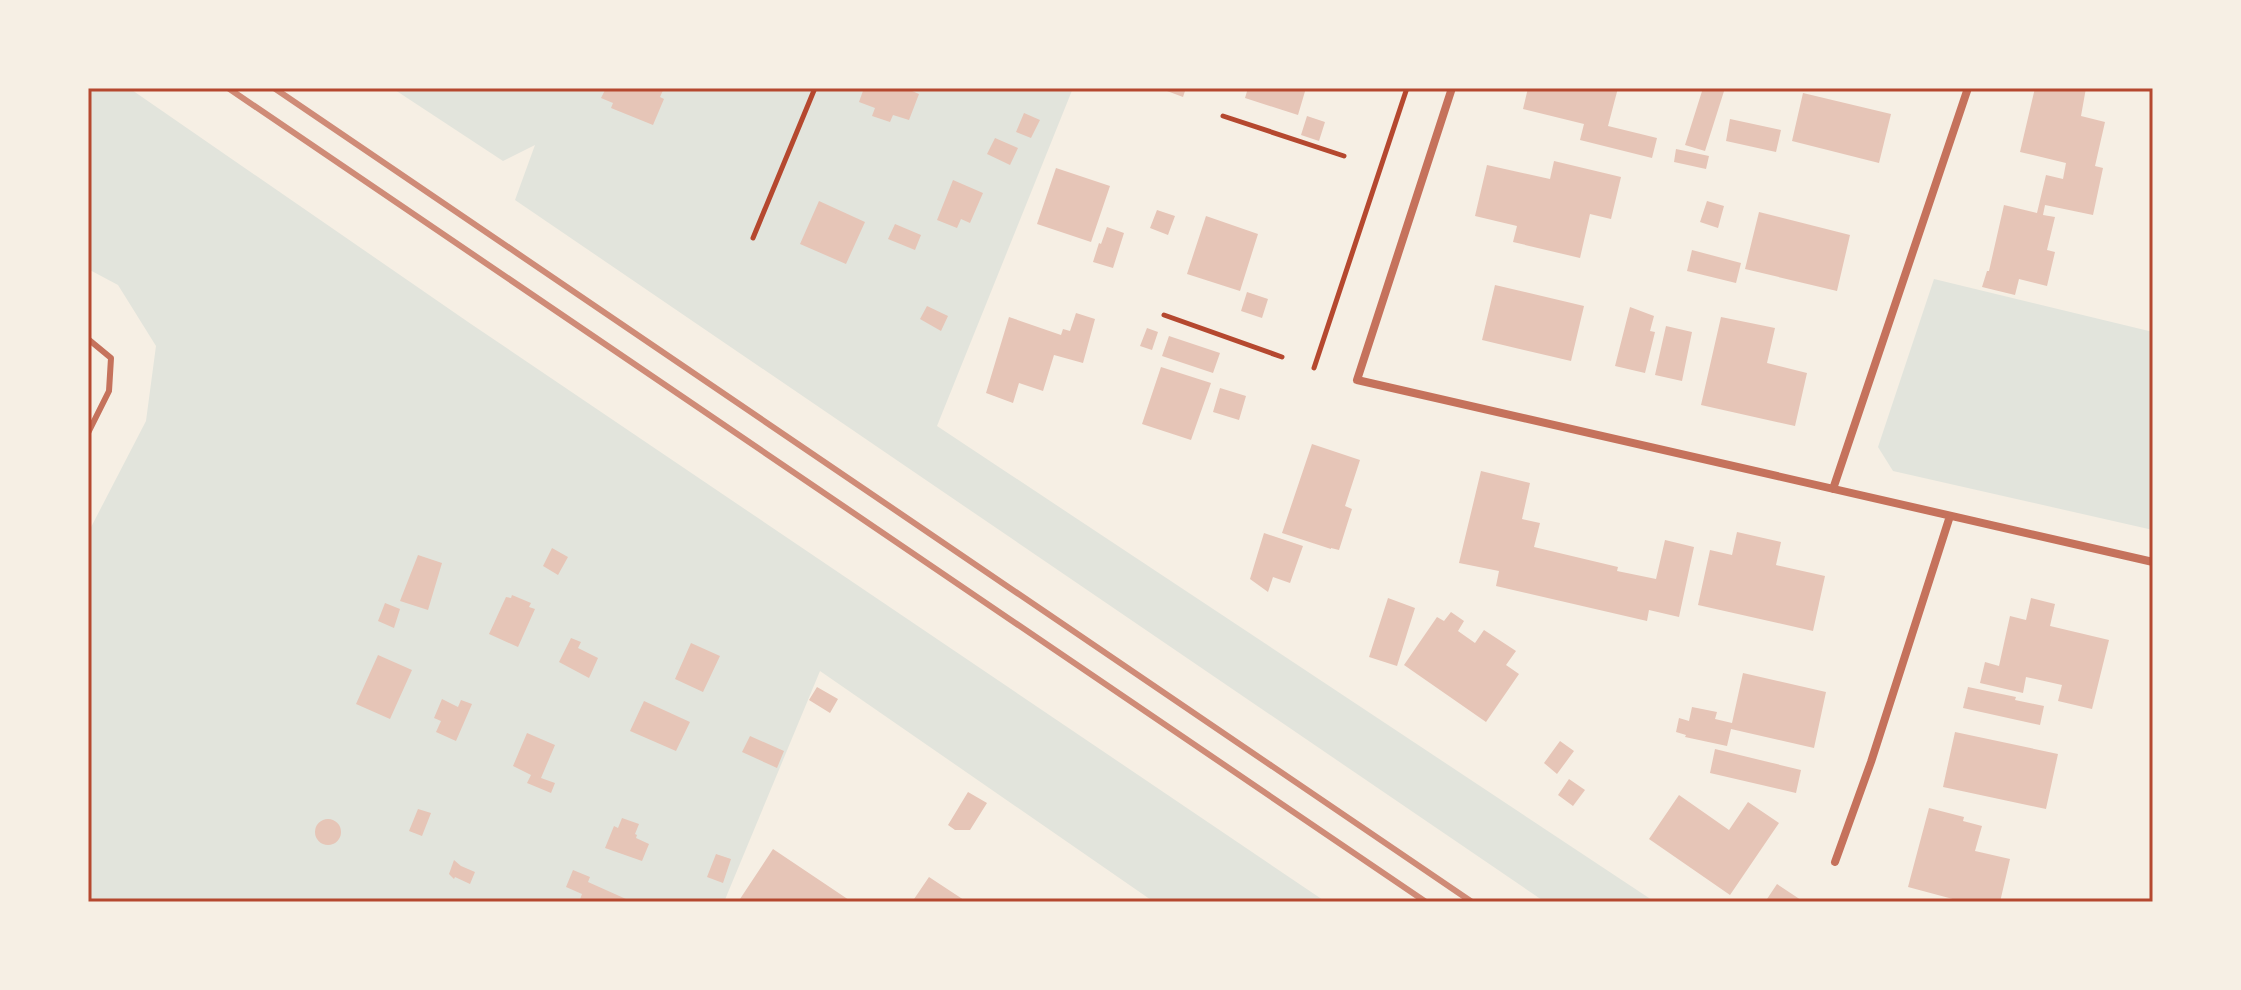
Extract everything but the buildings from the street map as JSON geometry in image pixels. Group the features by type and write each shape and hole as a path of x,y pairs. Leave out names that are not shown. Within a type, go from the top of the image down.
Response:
{"street":[{"path":"1452,88 1357,380 2153,562"},
{"path":"1833,489 1968,88"},
{"path":"1835,862 1871,762 1950,516"}],"lane":[{"path":"88,339 111,358 109,391 88,433"}],"path":[{"path":"753,238 815,88"},
{"path":"1314,368 1407,88"},
{"path":"1223,116 1344,156"},
{"path":"1164,315 1282,357"}],"shaded area":[{"path":"88,88 129,88 471,324 1326,902 1154,902 820,671 724,902 88,902 88,533 146,421 156,346 118,285 88,269"},
{"path":"392,88 1073,88 937,426 1655,902 1545,902 515,200 535,145 503,161"},
{"path":"1934,279 2153,332 2153,530 1893,471 1878,447"}],"railway":[{"path":"228,88 1426,902"},
{"path":"274,88 1472,902"}]}
